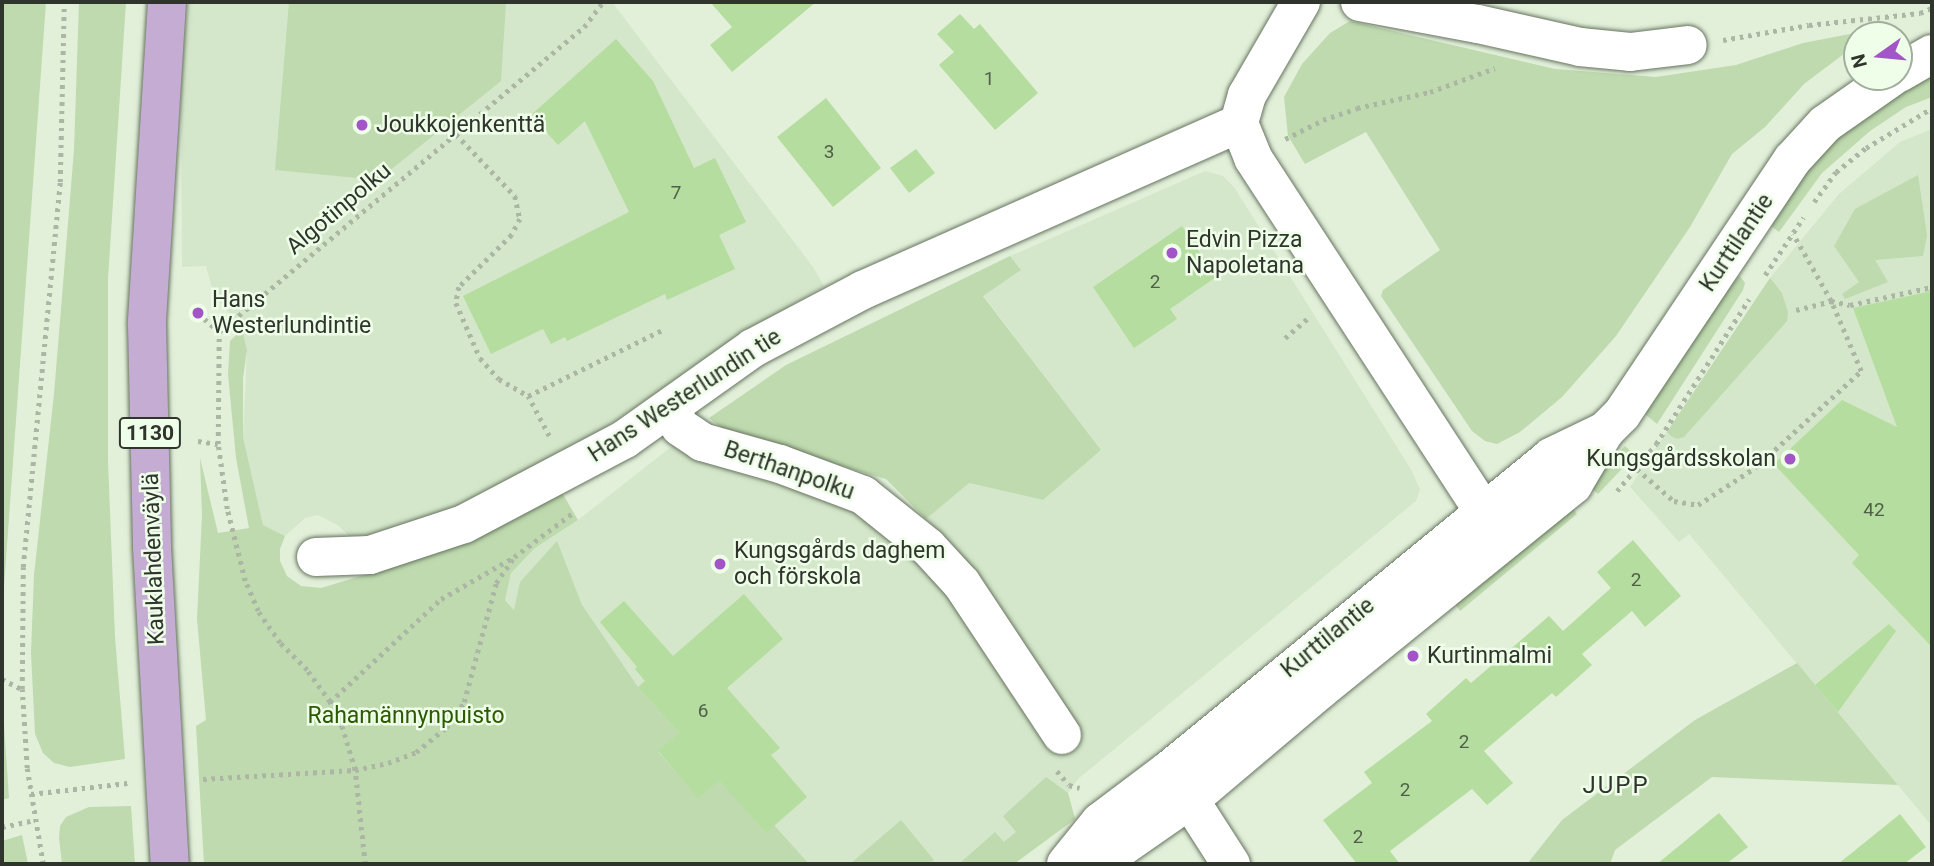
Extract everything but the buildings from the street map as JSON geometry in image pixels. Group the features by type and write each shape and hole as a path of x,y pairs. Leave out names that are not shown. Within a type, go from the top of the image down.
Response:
{"main road":[{"name":"Kauklahdenväylä","path":"167,2 147,324 152,547 170,864"}],"street":[{"path":"1301,2 1247,94 1239,123 1252,158 1494,528"},
{"path":"1360,2 1478,24 1549,43 1630,52 1688,45"},
{"path":"1913,65 1932,54"},
{"name":"Kurttilantie","path":"1066,864 1100,822 1180,785 1320,690 1494,528 1573,485 1605,431 1622,414 1792,160 1825,124 1872,91"},
{"name":"Hans Westerlundin tie","path":"316,557 370,555 464,524 625,439 753,348 863,290 1239,123"},
{"name":"Berthanpolku","path":"670,408 680,426 702,442 780,464 863,495 928,547 962,584 1062,735"},
{"path":"1180,785 1231,864"},
{"name":"Kurttilantie","path":"1084,864 1119,849 1180,785"}],"path":[{"path":"43,864 34,820 22,689 23,567 60,183 64,2"},
{"name":"Algotinpolku","path":"219,332 584,27 603,2"},
{"path":"1688,45 1809,25 1920,13"},
{"path":"1282,140 1323,120 1357,108 1430,92 1488,71 1549,43"},
{"path":"456,134 515,196 520,219 512,235 459,287 456,303 480,358 499,379 528,396 553,443"},
{"path":"1637,469 1674,501 1698,505 1756,467 1861,371 1831,301 1793,234"},
{"path":"1796,310 1831,301 1850,306 1932,287"},
{"path":"198,313 219,332 218,444 227,509 245,582 258,611 280,643 307,670 330,702 342,727 355,771 365,864"},
{"path":"1285,338 1311,314"},
{"path":"528,396 662,330"},
{"path":"198,441 218,444"},
{"path":"330,702 441,598 514,557 577,510"},
{"path":"199,779 355,771 388,764 416,752 446,728 464,702 496,583 514,557"},
{"path":"2,679 22,689"},
{"path":"31,794 131,783"},
{"path":"2,827 34,820"}],"shaded area":[{"path":"188,2 612,2 813,267 824,286 750,330 574,449 495,493 367,541 349,536 339,526 318,515 305,518 285,536 263,525 243,437 247,350 242,329 214,295 206,266 182,267 181,82"},
{"name":"Kungsgårdsskolan","path":"1932,129 1932,826 1689,534 1679,542 1630,487 1770,278 1839,194 1900,142"},
{"name":"Kungsgårds daghem och förskola","path":"1205,171 1223,176 1234,187 1412,471 1420,490 1416,501 1078,779 1068,793 1075,819 1014,864 718,864 505,599 511,573 535,548 578,520 676,443 693,459 856,508 950,555 926,519 968,483 1043,500 1101,450 983,295 1021,270 1010,256"}],"green space":[{"path":"2,2 46,2 2,615"},
{"path":"79,2 126,2 108,279 108,461 115,637 125,759 70,767 54,763 43,753 35,734 31,653 34,575 54,394 74,150"},
{"name":"Joukkojenkenttä","path":"289,2 506,2 501,81 378,180 275,170"},
{"path":"1350,21 1555,69 1656,77 1736,65 1803,43 1843,35 1843,55 1804,84 1765,127 1732,154 1690,227 1616,336 1562,397 1520,432 1497,444 1485,441 1472,431 1381,296 1383,290 1440,250 1366,132 1305,164 1288,136 1284,97 1302,64 1330,33"},
{"path":"1932,70 1932,97 1906,107 1870,131 1822,173 1779,232 1767,223 1789,189 1840,132 1901,91 1913,91 1913,83"},
{"path":"1918,175 1927,235 1923,256 1875,260 1888,282 1845,299 1842,294 1859,282 1834,246 1855,209"},
{"path":"1010,256 1021,270 983,296 1101,450 1043,500 969,483 926,519 886,479 727,432 709,418 786,365"},
{"path":"1740,276 1745,283 1743,290 1657,424 1645,414 1728,283"},
{"path":"1770,278 1782,293 1788,312 1787,321 1684,437 1677,439 1671,436 1667,432"},
{"name":"Rahamännynpuisto","path":"242,329 247,350 243,378 243,437 263,525 285,536 280,549 280,561 287,576 301,586 321,588 374,572 561,491 578,520 535,548 511,573 505,600 514,610 520,582 557,541 582,605 638,687 679,733 658,752 698,797 719,779 765,832 774,825 809,864 204,864 196,726 206,720 197,619 202,515 200,458 218,533 249,528 236,458 228,374 230,341"},
{"path":"1625,446 1635,455 1598,494 1587,484"},
{"path":"1566,500 1577,514 1460,611 1449,596"},
{"path":"1797,663 1898,785 1712,777 1615,850 1610,864 1527,864 1562,820 1695,720"},
{"path":"2,695 9,798 2,800"},
{"path":"1046,777 1068,793 1075,819 1014,864 959,864 995,832 1004,842 1016,832 1003,816"},
{"path":"131,806 135,864 62,864 60,826 66,817 89,807"},
{"path":"901,820 934,860 928,864 850,864"},
{"path":"22,835 28,864 2,864 2,841"}],"place":[{"name":"Joukkojenkenttä","path":"362,125"},
{"name":"Edvin Pizza Napoletana","path":"1172,253"},
{"name":"Hans Westerlundintie","path":"198,313"},
{"name":"Kungsgårdsskolan","path":"1790,459"},
{"name":"Kungsgårds daghem och förskola","path":"720,564"},
{"name":"Kurtinmalmi","path":"1413,656"}],"district":[{"name":"JUPP","path":"1616,786"}]}
